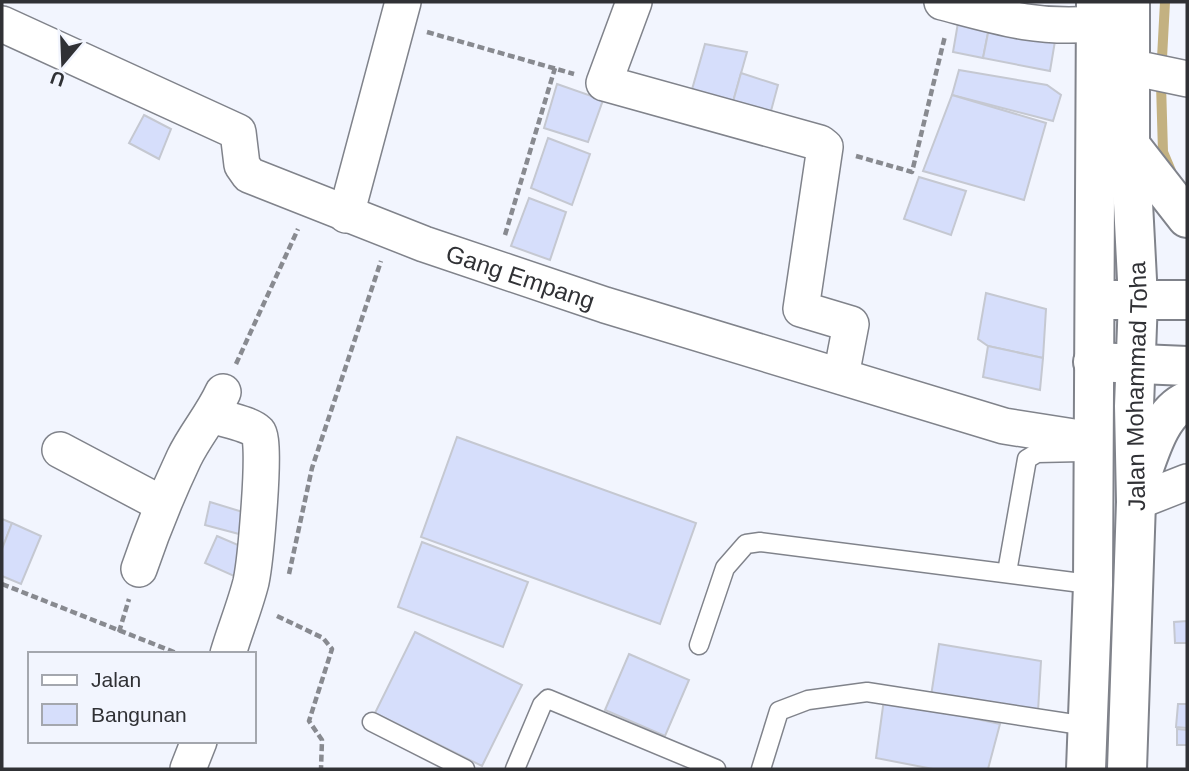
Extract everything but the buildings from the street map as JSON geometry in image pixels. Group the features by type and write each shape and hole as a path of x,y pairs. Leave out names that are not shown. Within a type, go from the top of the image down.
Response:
{"main road":[{"name":"Jalan Mohammad Toha","path":"1127,769 1136,496 1138,299 1130,145 1130,2"},
{"name":"Jalan Mohammad Toha","path":"1086,769 1093,585 1096,13"},
{"path":"1130,145 1187,218"},
{"path":"1095,300 1187,300"},
{"path":"1093,362 1187,366"},
{"path":"1136,496 1159,431 1175,407 1187,401"}],"street":[{"path":"634,2 604,83 820,143 825,147 801,309 851,324 841,376"},
{"path":"947,3 1013,22 1060,27 1096,13"},
{"path":"345,215 400,12"},
{"name":"Gang Empang","path":"2,24 238,132 244,172 345,215 605,305 1004,426 1093,446"},
{"path":"1130,67 1187,79"},
{"path":"139,569 162,504 185,455 217,404 259,433 262,440 261,481 251,581 229,652"},
{"path":"60,450 162,504"},
{"path":"1136,496 1187,482"},
{"path":"188,769 197,743"}],"lane":[{"path":"1007,572 1027,460 1037,453 1093,446"},
{"path":"699,645 725,568 746,544 760,542 1093,585 1132,585"},
{"path":"761,769 779,711 808,700 843,695 867,692 1087,726"},
{"path":"515,769 542,705 548,699 716,769"},
{"path":"372,722 465,769"}],"path":[{"path":"825,147 912,172 947,3"},
{"path":"400,12 604,83"},
{"path":"495,268 555,68"},
{"path":"217,404 312,200"},
{"path":"287,579 323,431 391,232"},
{"path":"2,584 174,652"},
{"path":"244,603 323,638 332,649 309,721 322,740 321,769"},
{"path":"276,615 280,603"}],"waterway":[{"path":"1162,58 1165,2"},
{"path":"1161,84 1163,152 1171,171"}]}
